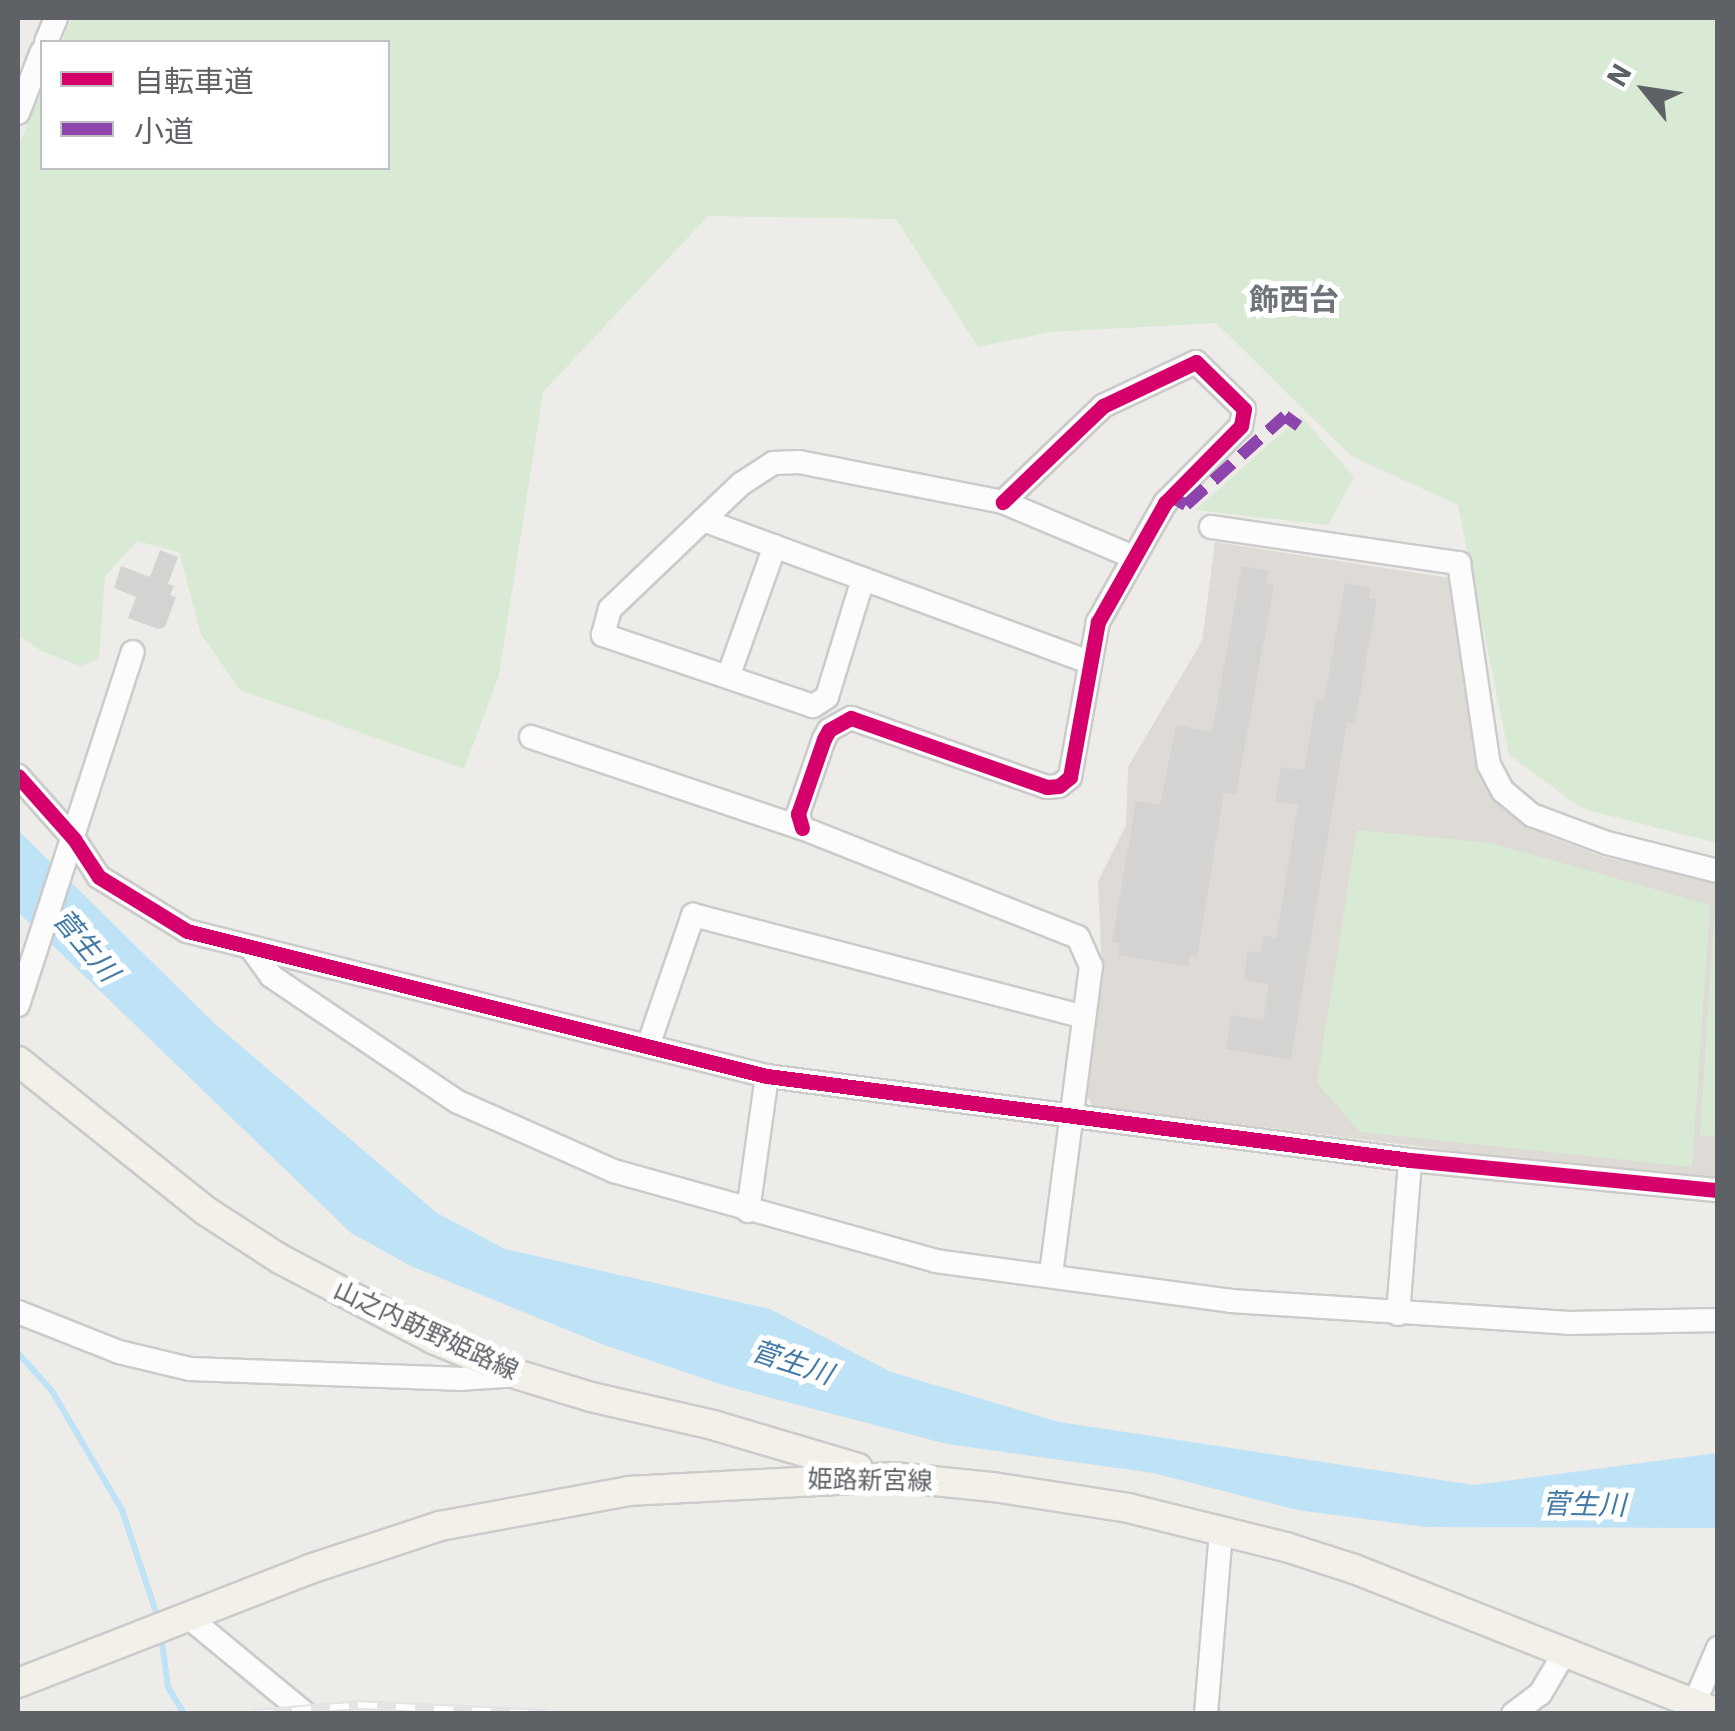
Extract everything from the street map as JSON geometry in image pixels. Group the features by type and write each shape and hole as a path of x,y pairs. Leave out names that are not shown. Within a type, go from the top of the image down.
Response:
{"main road":[{"name":"山之内莇野姫路線","path":"18,1061 206,1211 280,1259 432,1339 519,1375 894,1477"},
{"path":"724,1484 747,1466 755,1438"},
{"name":"姫路新宮線","path":"18,1684 310,1569 440,1526 562,1500 724,1484 894,1477 1074,1499 1222,1530 1354,1569 1701,1710"}],"street":[{"path":"18,113 40,56"},
{"path":"802,828 798,814 824,740 829,730 851,718 1047,787 1060,786 1070,777 1098,622 1165,504 1240,426 1244,410 1196,362 1103,406 1003,502"},
{"path":"863,579 827,696 813,706 603,635 610,609 742,484 773,463 799,462 1003,502 1133,557"},
{"path":"704,520 1089,662"},
{"path":"1210,527 1459,563 1489,766 1502,791 1532,815 1606,843 1718,870"},
{"path":"728,677 775,546"},
{"path":"18,1005 133,652"},
{"path":"531,737 802,828 1078,937 1091,966 1051,1276"},
{"path":"18,776 70,848 99,876 187,931 767,1076 1410,1160 1718,1190"},
{"path":"648,1046 693,915 1084,1017"},
{"path":"252,948 271,976 458,1102 614,1171 748,1212 936,1261 1230,1301 1398,1314 1569,1323 1718,1320"},
{"path":"748,1212 767,1076"},
{"path":"1398,1314 1410,1160"},
{"path":"18,1312 119,1352 190,1369 458,1379 519,1375"},
{"path":"1206,1714 1222,1530"},
{"path":"188,1616 306,1714"},
{"path":"1701,1710 1718,1648"},
{"path":"1512,1714 1540,1694 1566,1652"}],"shaded area":[{"path":"1215,542 1450,578 1479,768 1502,808 1548,836 1604,857 1717,882 1717,1177 1577,1166 1093,1106 1087,1096 1102,970 1098,881 1126,825 1128,767 1202,641"}],"green space":[{"path":"72,18 1717,18 1717,843 1583,809 1509,755 1458,505 1351,456 1216,323 1051,332 978,347 896,219 708,216 543,392 499,675 464,769 240,690 201,634 179,552 137,541 105,576 99,659 80,666 41,651 18,635 18,148 40,94 40,170 390,170 390,40 63,40"},
{"path":"1301,416 1354,477 1328,525 1195,510"},
{"path":"1357,830 1491,843 1710,905 1692,1167 1360,1132 1317,1083"},
{"path":"1716,888 1717,1136 1700,1135"}],"water":[{"name":"菅生川","path":"18,830 215,1024 437,1213 505,1249 770,1309 891,1372 1059,1422 1474,1485 1717,1453 1717,1528 1426,1527 1297,1510 1153,1473 947,1444 726,1386 604,1345 411,1266 351,1233 18,912"}],"building":[{"path":"160,550 178,557 168,584 174,586 170,595 176,597 165,627 158,629 128,618 136,597 114,588 121,566 150,577"},
{"path":"1242,566 1269,571 1266,584 1274,585 1236,795 1224,793 1197,957 1190,956 1188,966 1118,955 1120,944 1112,942 1136,801 1160,805 1176,725 1212,732"},
{"path":"1345,583 1371,588 1369,598 1377,599 1355,723 1347,722 1291,1060 1226,1049 1231,1015 1263,1020 1269,984 1244,980 1248,951 1261,953 1264,935 1276,938 1298,805 1275,802 1281,767 1304,770 1316,699 1324,701"}],"waterway":[{"path":"18,1353 52,1391 122,1510 158,1618"},
{"path":"161,1635 168,1687 184,1714"}],"railway":[{"path":"254,1714 358,1705 547,1714"}],"marked path":[{"path":"1172,497 1186,505 1285,416 1299,426"}],"cycle path":[{"path":"802,828 798,814 824,739 829,730 851,718 1047,787 1059,786 1070,777 1098,622 1165,503 1241,426 1244,409 1196,362 1103,406 1003,502"},
{"path":"18,776 74,839 99,877 187,931 767,1076 1410,1160 1718,1190"}],"district":[{"name":"飾西台","path":"1294,299"}]}
